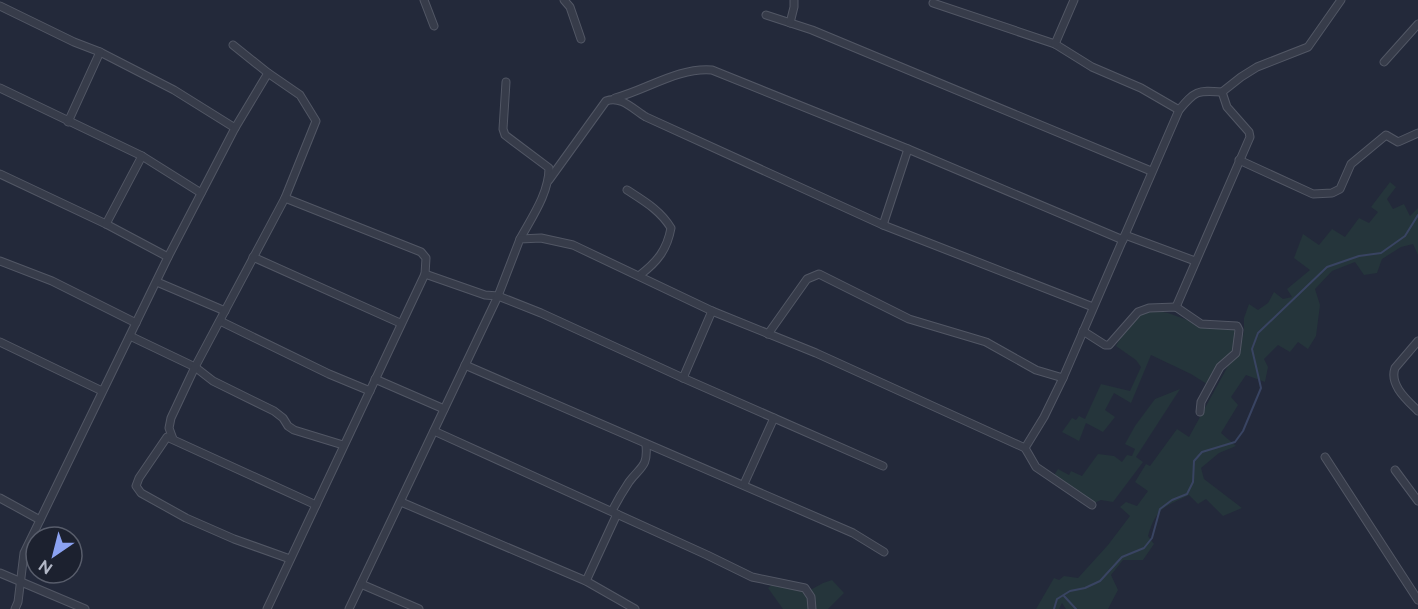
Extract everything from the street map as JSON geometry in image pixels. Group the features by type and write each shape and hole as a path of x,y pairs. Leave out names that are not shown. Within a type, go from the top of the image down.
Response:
{"street":[{"path":"424,0 434,26"},
{"path":"564,0 570,7 581,39"},
{"path":"790,23 794,0"},
{"path":"1055,44 1074,0"},
{"path":"1025,448 1044,417 1063,378 1179,110 1197,92 1202,90 1222,92 1257,67 1308,47 1341,0"},
{"path":"933,3 1055,44 1092,67 1141,88 1179,110"},
{"path":"0,6 100,52 174,90 235,128"},
{"path":"766,15 812,30 1151,171"},
{"path":"1384,62 1418,24"},
{"path":"172,438 169,428 171,418 195,367 285,198 316,121 300,95 233,45"},
{"path":"68,122 100,52"},
{"path":"350,609 498,296 520,239 549,180 606,101 613,98 632,94 685,73 712,70 1124,238 1195,261"},
{"path":"15,609 18,602 24,553 168,257 235,128 268,73"},
{"path":"506,82 502,129 510,141 549,168 549,180"},
{"path":"0,88 142,156 201,193"},
{"path":"1176,307 1239,160 1250,140 1250,134 1227,107 1222,92"},
{"path":"613,98 622,101 646,117 883,225 1093,306"},
{"path":"1239,160 1313,194 1332,193 1340,189 1351,164 1386,135 1398,142 1418,133"},
{"path":"883,225 908,149"},
{"path":"106,224 142,156"},
{"path":"0,174 106,224 168,257"},
{"path":"627,190 653,206 671,228 663,253 640,275"},
{"path":"267,609 424,274 426,258 421,252 285,198"},
{"path":"520,239 541,238 573,245 640,275 712,312 816,353 1025,448 1036,467 1092,506"},
{"path":"254,257 400,323"},
{"path":"0,261 52,281 136,324"},
{"path":"424,274 485,296 498,296 541,313 883,466"},
{"path":"768,334 807,279 819,274 909,319 986,342 1036,370 1063,378"},
{"path":"156,282 225,311"},
{"path":"1083,331 1105,345 1109,345 1140,310 1149,308 1176,307 1201,324 1236,325 1239,330 1236,353 1220,367 1201,402 1200,412"},
{"path":"683,378 712,312"},
{"path":"220,321 370,391"},
{"path":"130,336 195,367 213,381 274,411 284,418 288,426 294,430 343,445"},
{"path":"1418,341 1393,373 1397,387 1418,411"},
{"path":"0,342 102,391"},
{"path":"465,365 646,445 744,484 854,533 885,552"},
{"path":"375,379 444,409"},
{"path":"744,484 774,418"},
{"path":"434,431 614,512 742,573 762,580 805,588 811,597 812,609"},
{"path":"290,559 234,539 186,518 141,493 136,486 167,437 316,505"},
{"path":"586,581 614,512 629,483 643,467 647,456 646,445"},
{"path":"1325,457 1416,591 1418,600"},
{"path":"1395,470 1418,501"},
{"path":"0,498 40,520"},
{"path":"401,502 586,581 635,609"},
{"path":"0,573 85,609"},
{"path":"361,584 418,609"}],"shaded area":[{"path":"1390,182 1396,187 1387,199 1393,209 1404,204 1410,216 1418,208 1418,255 1413,244 1401,247 1382,259 1377,273 1364,275 1355,262 1332,271 1315,289 1320,305 1316,336 1308,349 1298,342 1290,352 1278,345 1264,359 1268,367 1265,382 1246,375 1231,397 1238,405 1221,433 1236,446 1219,453 1201,468 1204,479 1242,508 1223,516 1206,499 1198,504 1189,495 1162,510 1154,519 1148,536 1154,544 1143,560 1123,560 1111,575 1118,590 1108,609 1066,609 1062,603 1059,609 1036,609 1054,578 1059,580 1064,576 1078,578 1108,545 1130,516 1120,507 1126,502 1137,506 1148,491 1135,482 1146,464 1150,466 1177,429 1189,437 1228,366 1239,355 1244,318 1249,304 1258,310 1268,303 1274,292 1283,299 1292,297 1287,289 1310,270 1294,258 1303,234 1319,245 1332,229 1345,237 1359,218 1369,223 1378,212 1371,207"},
{"path":"1152,310 1168,313 1212,329 1230,327 1237,332 1233,354 1207,384 1151,355 1131,403 1114,393 1105,410 1115,417 1103,432 1086,423 1079,441 1062,432 1072,418 1076,420 1079,416 1085,419 1101,384 1130,391 1141,367 1136,360 1116,346 1135,320"},
{"path":"1180,389 1136,457 1143,462 1113,502 1101,500 1094,503 1053,477 1058,469 1069,475 1071,471 1082,476 1098,454 1114,456 1122,462 1127,455 1132,456 1135,449 1125,444 1135,426 1155,399"},
{"path":"832,580 844,593 828,609 783,609 768,588 772,585 805,593"}],"waterway":[{"path":"1054,609 1057,599 1070,591 1085,588 1100,581 1122,557 1144,548 1152,538 1160,509 1172,500 1187,494 1193,482 1194,461 1202,452 1235,442 1243,431 1261,388 1252,349 1258,333 1327,267 1359,256 1381,253 1405,236 1418,215"},
{"path":"1064,596 1076,609"}]}
